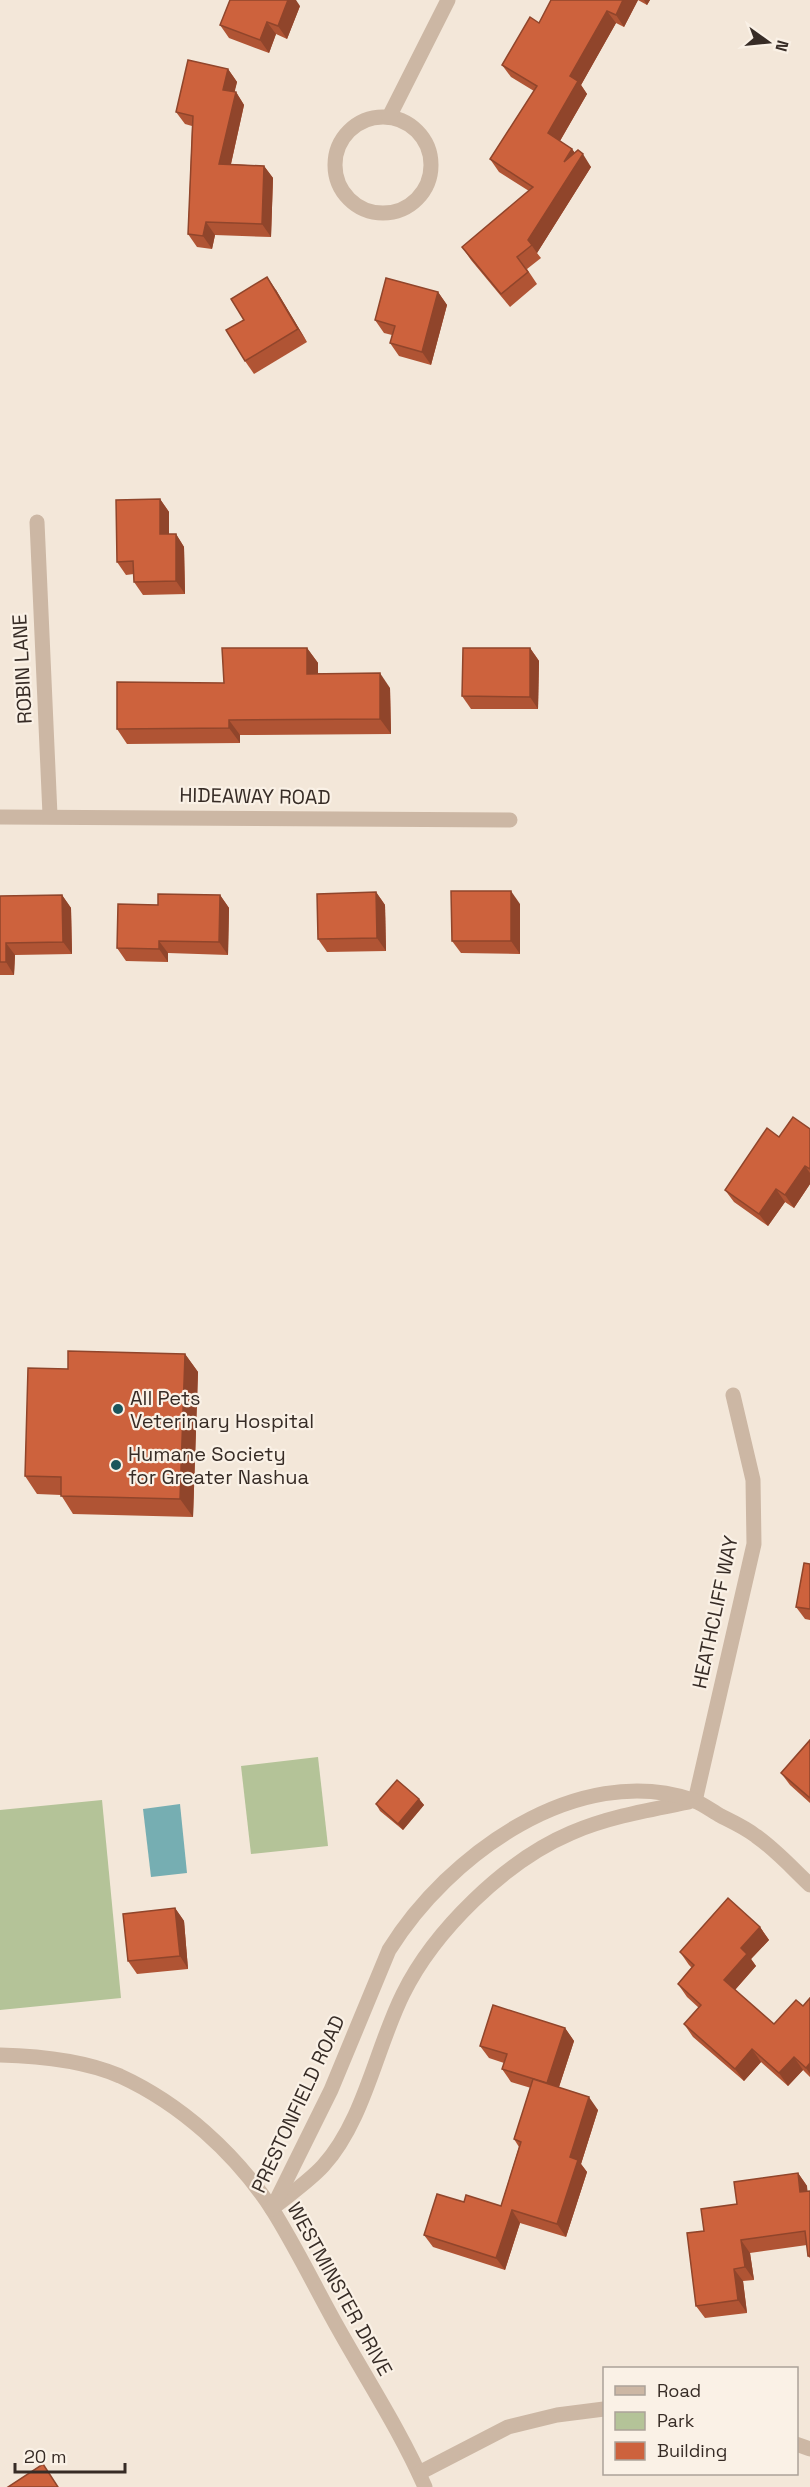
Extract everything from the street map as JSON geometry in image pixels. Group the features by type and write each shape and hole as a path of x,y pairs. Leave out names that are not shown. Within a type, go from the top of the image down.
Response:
{"street":[{"path":"389,117 448,0"},
{"path":"389,117 404,121 417,130 426,143 431,157 430,173 426,188 410,205 388,213 373,213 357,207 345,195 337,181 334,165 337,149 345,135 357,124 372,118 389,117"},
{"name":"ROBIN LANE","path":"37,522 50,815"},
{"name":"HIDEAWAY ROAD","path":"0,817 50,815 510,820"},
{"name":"HEATHCLIFF WAY","path":"695,1801 754,1544 753,1480 733,1395"},
{"name":"PRESTONFIELD ROAD","path":"272,2209 331,2090 389,1950 407,1922 442,1886 476,1855 511,1830 533,1817 575,1800 619,1791 643,1790 695,1801 757,1836 810,1886"},
{"name":"PRESTONFIELD ROAD","path":"272,2209 323,2166 345,2135 402,1995 420,1963 442,1933 465,1910 495,1882 532,1854 569,1833 607,1820 695,1801"},
{"name":"WESTMINSTER DRIVE","path":"0,2055 36,2056 80,2063 119,2076 192,2121 232,2158 272,2209 422,2480"},
{"path":"422,2480 508,2427 557,2415 603,2409"}],"green space":[{"path":"318,1757 328,1846 251,1854 241,1766"},
{"path":"102,1800 121,1998 0,2010 0,1810"}],"water":[{"path":"180,1804 187,1873 151,1877 143,1809"}],"building":[{"path":"230,0 288,0 278,26 267,22 260,40 220,25"},
{"path":"551,0 623,0 616,15 607,11 570,76 578,81 548,133 572,149 564,162 578,150 583,154 528,240 532,245 517,257 528,272 501,294 462,247 533,187 490,159 537,86 502,65 530,17 539,23"},
{"path":"188,60 228,69 223,90 236,92 219,164 264,166 262,224 206,222 203,236 188,234 193,116 176,112"},
{"path":"267,277 298,329 245,361 226,330 244,320 231,299"},
{"path":"386,278 438,292 422,352 390,343 395,326 375,320"},
{"path":"160,499 160,534 176,534 176,581 134,582 133,561 117,562 116,500"},
{"path":"222,648 307,648 307,674 380,673 380,719 229,720 229,728 117,729 117,682 224,683"},
{"path":"463,648 530,648 530,697 462,696"},
{"path":"451,891 511,891 511,941 452,941"},
{"path":"376,892 377,938 318,939 317,894"},
{"path":"158,894 220,895 219,942 159,941 159,949 117,948 118,904 158,905"},
{"path":"62,895 63,942 6,943 6,962 0,962 0,896"},
{"path":"793,1117 810,1129 810,1169 805,1166 785,1195 776,1189 759,1214 725,1190 767,1128 779,1137"},
{"path":"68,1351 185,1354 180,1499 61,1496 61,1477 25,1476 28,1368 68,1369"},
{"path":"804,1563 810,1564 810,1609 796,1607"},
{"path":"810,1740 810,1798 781,1773"},
{"path":"397,1780 419,1799 398,1824 376,1804"},
{"path":"728,1898 760,1927 741,1948 747,1954 724,1980 774,2024 796,2000 803,2006 810,1998 810,2063 806,2068 794,2057 779,2073 752,2049 735,2069 684,2024 701,2005 678,1984 694,1965 680,1952"},
{"path":"175,1908 180,1956 128,1961 123,1914"},
{"path":"493,2005 565,2028 547,2083 502,2069 507,2054 480,2046"},
{"path":"533,2079 589,2097 570,2157 578,2160 557,2224 512,2210 496,2258 424,2235 437,2194 464,2202 466,2195 501,2206 521,2142 514,2139"},
{"path":"798,2173 800,2192 810,2191 810,2256 808,2256 805,2231 741,2240 745,2267 734,2269 738,2300 696,2306 687,2233 704,2231 701,2209 737,2204 734,2182"},
{"path":"43,2464 58,2487 8,2487"}],"place":[{"name":"All Pets Veterinary Hospital","path":"118,1409"},
{"name":"Humane Society for Greater Nashua","path":"116,1465"}]}
